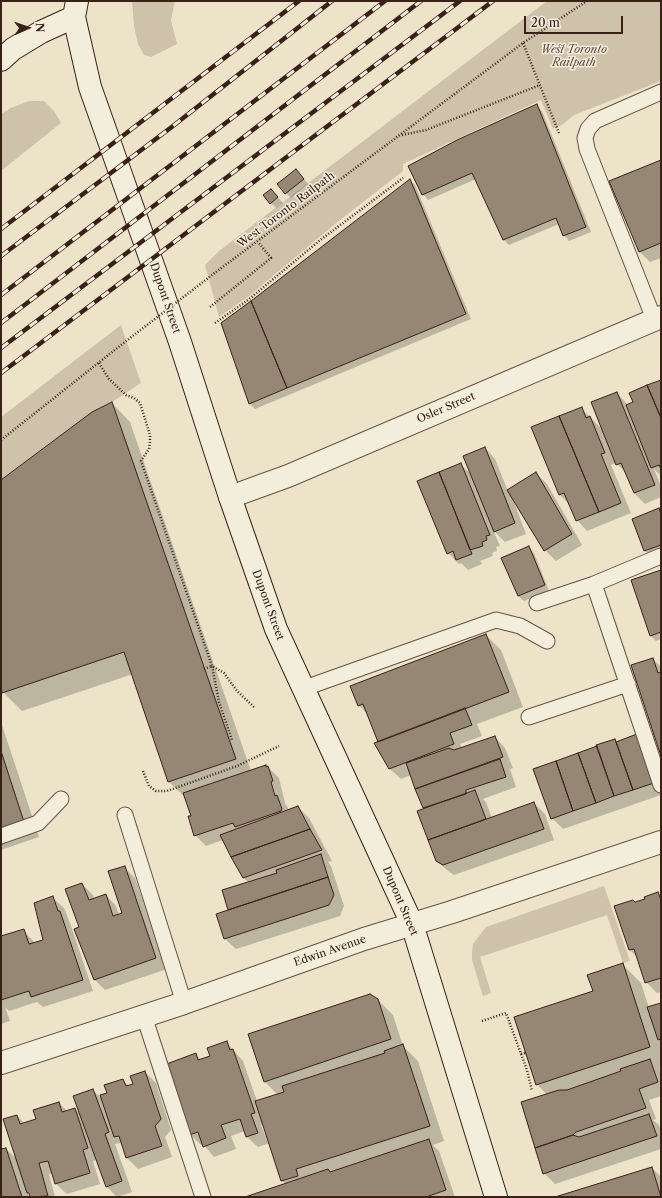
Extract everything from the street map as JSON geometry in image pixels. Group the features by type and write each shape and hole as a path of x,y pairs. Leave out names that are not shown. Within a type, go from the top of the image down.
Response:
{"main road":[{"path":"1,60 13,49 76,9"},
{"name":"Dupont Street","path":"76,9 90,87 180,342 230,498 276,629 302,689 412,924 496,1197"},
{"name":"Osler Street","path":"230,498 288,476 658,318"},
{"name":"Edwin Avenue","path":"1,1064 184,1003 364,939 661,842"}],"lane":[{"path":"658,318 587,149 586,138 588,129 595,121 661,92"},
{"path":"538,603 594,584 661,556"},
{"path":"594,584 661,785"},
{"path":"302,689 496,620 520,626 547,641"},
{"path":"529,717 628,684"},
{"path":"1,836 38,823 61,799"},
{"path":"125,816 184,1003"},
{"path":"144,1016 203,1197"}],"path":[{"name":"West Toronto Railpath","path":"1,440 216,272 523,44 587,1"},
{"path":"399,135 426,130 540,86"},
{"path":"215,323 248,300 319,241 403,178"},
{"path":"210,307 271,258 258,242"},
{"path":"99,363 109,379 126,395 134,398 140,403 150,435 148,449 141,461 212,666 219,702 232,740"},
{"path":"204,668 212,666 224,673 236,691 254,707"},
{"path":"143,771 149,786 156,791 167,791 237,766 279,746"},
{"path":"482,1021 506,1012 532,1090"},
{"path":"521,1054 525,1053"}],"green space":[{"path":"132,1 175,1 171,20 177,44 151,57 144,55 138,44 134,26"},
{"name":"West Toronto Railpath","path":"547,1 661,1 661,81 574,115 562,125 553,129 541,100 403,164 403,171 335,224 249,296 219,317 205,265 219,251"},
{"path":"29,101 44,101 54,111 61,123 1,171 1,114 11,108"},
{"path":"121,325 141,383 112,402 92,412 1,480 1,417"},
{"path":"604,886 630,961 623,963 607,915 480,957 491,993 483,996 472,960 472,953 473,944 486,927"}],"building":[{"path":"537,104 586,227 563,236 556,218 503,240 472,173 422,195 408,166 457,140"},
{"path":"661,160 661,243 639,252 609,181"},
{"path":"296,169 304,179 285,194 277,184"},
{"path":"410,179 466,314 287,388 251,301"},
{"path":"271,189 278,197 270,204 263,195"},
{"path":"251,301 287,388 249,404 221,323"},
{"path":"661,380 661,418 647,385"},
{"path":"647,385 661,418 661,469 659,465 651,468 626,405 633,402 629,393"},
{"path":"617,392 655,485 634,493 621,463 616,465 591,402"},
{"path":"112,402 236,759 168,782 124,652 2,693 1,689 1,480 92,412"},
{"path":"582,407 586,418 590,416 605,453 601,454 621,503 599,512 559,416"},
{"path":"559,416 599,512 576,521 564,493 559,495 531,427"},
{"path":"485,447 515,523 494,532 463,456"},
{"path":"461,463 490,535 486,536 487,540 482,542 483,546 470,550 439,472"},
{"path":"439,472 472,554 456,560 453,551 447,554 417,481"},
{"path":"536,472 572,534 544,551 507,490"},
{"path":"659,508 661,514 661,545 644,551 632,519"},
{"path":"529,546 545,585 518,596 501,558"},
{"path":"661,570 661,632 650,636 631,580"},
{"path":"486,634 509,692 378,742 363,704 358,706 350,686"},
{"path":"653,658 658,673 661,672 661,756 631,665"},
{"path":"465,708 472,725 450,733 454,744 389,769 374,743"},
{"path":"637,734 654,783 633,790 616,742"},
{"path":"495,736 503,757 415,789 406,763 449,748 454,750"},
{"path":"615,739 633,790 614,796 596,745"},
{"path":"597,746 614,796 596,803 578,753"},
{"path":"1,751 24,822 1,830"},
{"path":"578,753 596,803 573,811 556,761"},
{"path":"500,759 506,777 466,790 466,794 423,808 415,789"},
{"path":"556,761 573,811 551,819 533,769"},
{"path":"266,765 266,767 268,766 273,781 271,782 275,796 277,795 282,809 281,811 235,827 233,823 194,836 188,816 191,816 183,793"},
{"path":"475,790 486,819 428,840 417,811"},
{"path":"534,802 544,829 443,865 436,861 428,840"},
{"path":"298,806 310,829 231,857 220,835"},
{"path":"310,829 322,850 243,878 231,857"},
{"path":"321,854 328,877 228,910 222,890 277,873 276,870"},
{"path":"125,866 156,958 94,980 74,929 79,927 65,889 82,883 89,900 106,894 113,916 122,913 108,871"},
{"path":"328,877 334,895 329,905 224,939 216,914"},
{"path":"658,892 661,900 661,978 645,983 634,949 629,950 614,906 633,900 635,902 645,899 644,897"},
{"path":"53,896 58,911 60,911 83,980 31,997 29,991 1,1000 1,936 24,929 29,944 43,940 34,903"},
{"path":"623,963 650,1047 536,1085 514,1017 593,991 587,975"},
{"path":"370,994 378,999 391,1039 264,1082 248,1034"},
{"path":"661,1003 661,1039 658,1040 647,1007"},
{"path":"227,1041 230,1050 233,1049 255,1113 251,1114 258,1133 246,1137 240,1119 221,1125 226,1138 203,1147 198,1132 189,1135 164,1065 196,1053 198,1060 210,1056 207,1048"},
{"path":"403,1044 430,1126 296,1169 298,1176 281,1181 255,1101 284,1092 282,1086 385,1053 384,1051"},
{"path":"650,1059 658,1082 639,1089 646,1108 535,1148 521,1102 559,1090 567,1090"},
{"path":"145,1071 161,1119 155,1126 162,1146 126,1158 119,1136 114,1137 100,1095 107,1093 104,1085 123,1079 126,1086 133,1084 130,1076"},
{"path":"93,1089 109,1132 105,1134 122,1181 106,1187 73,1096"},
{"path":"59,1102 62,1112 75,1108 88,1148 83,1150 90,1173 55,1184 48,1161 39,1163 48,1196 30,1197 29,1193 27,1193 3,1119 17,1115 20,1124 36,1119 33,1110"},
{"path":"649,1114 657,1136 543,1174 535,1148 573,1135 579,1137"},
{"path":"429,1139 446,1190 426,1197 245,1197 328,1169 330,1172"},
{"path":"6,1148 22,1197 1,1197 1,1149"},
{"path":"652,1167 661,1197 555,1197"}],"railway":[{"path":"1,229 299,1"},
{"path":"1,256 173,126 332,1"},
{"path":"1,295 385,1"},
{"path":"1,323 421,1"},
{"path":"1,348 460,1"},
{"path":"1,373 493,1"}]}
